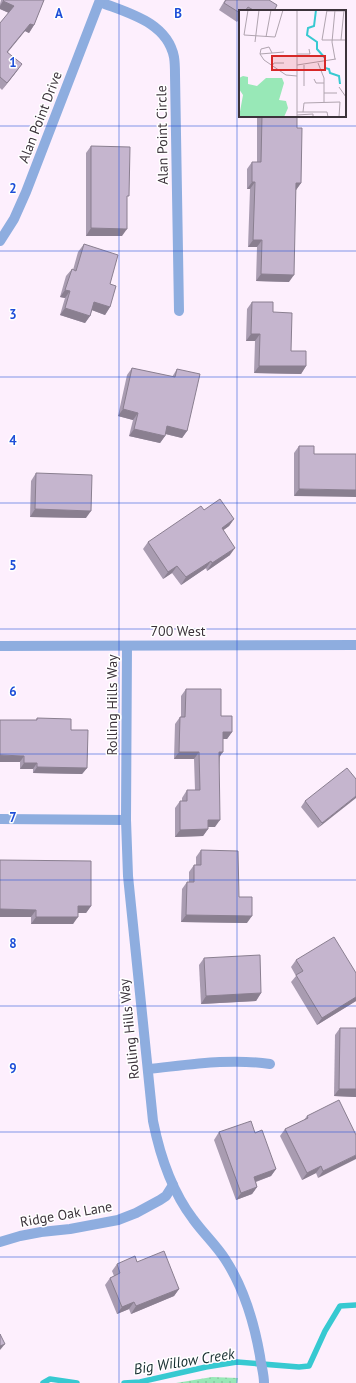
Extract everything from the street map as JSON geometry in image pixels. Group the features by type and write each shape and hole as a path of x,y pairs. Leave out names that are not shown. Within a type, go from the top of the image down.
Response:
{"street":[{"name":"Alan Point Drive","path":"0,241 14,219 26,192 100,1"},
{"name":"Alan Point Circle","path":"100,1 153,24 166,38 174,56 178,311"},
{"name":"700 West","path":"0,646 356,645"},
{"name":"Rolling Hills Way","path":"126,646 126,820 132,915 153,1121 162,1158 179,1198 193,1219 225,1259 238,1284 252,1320 264,1382"},
{"path":"0,819 126,820"},
{"path":"148,1069 228,1061 270,1064"},
{"name":"Ridge Oak Lane","path":"0,1242 41,1232 70,1229 118,1220 136,1213 160,1200 166,1196 173,1185"}],"green space":[{"path":"212,1377 238,1378 237,1383 176,1383"}],"building":[{"path":"44,0 34,25 30,24 7,52 22,64 7,83 0,77 0,23 14,6 3,1"},
{"path":"226,0 269,0 277,5 274,10 253,10 248,7 246,10 239,10 239,12 224,3"},
{"path":"262,117 297,117 297,128 302,128 301,183 296,183 294,275 261,274 262,240 253,240 255,182 252,182 252,162 261,162"},
{"path":"91,146 130,147 129,196 127,196 127,229 91,228"},
{"path":"84,244 118,255 110,284 116,286 110,307 94,302 90,316 65,308 70,291 65,290 72,269 76,271"},
{"path":"252,302 273,302 273,312 292,313 291,351 306,351 306,366 259,366 260,334 251,334"},
{"path":"132,368 175,377 177,369 200,374 187,431 167,426 165,436 134,429 138,413 123,409"},
{"path":"299,446 314,446 314,454 356,454 356,490 299,489"},
{"path":"36,473 92,475 91,511 35,509"},
{"path":"220,499 234,519 222,528 235,548 186,577 177,566 168,572 148,542 201,506 204,510"},
{"path":"186,689 221,689 221,716 232,716 232,732 223,732 223,752 219,752 220,820 208,820 208,829 180,830 180,801 187,801 187,790 200,790 199,752 179,752 180,717 185,717"},
{"path":"37,718 71,719 71,730 88,730 87,768 37,767 37,763 24,763 24,756 0,755 0,720 37,720"},
{"path":"347,768 356,779 356,796 322,823 305,801"},
{"path":"201,850 238,851 239,897 252,897 252,916 186,915 187,882 194,882 194,865 201,865"},
{"path":"0,860 91,861 91,906 78,906 78,917 36,917 36,910 0,909"},
{"path":"334,937 356,973 356,997 322,1018 296,975 303,971 296,960"},
{"path":"260,955 261,993 206,996 204,958"},
{"path":"340,1028 356,1028 356,1089 339,1089"},
{"path":"339,1100 356,1135 356,1155 323,1171 321,1166 307,1173 285,1129"},
{"path":"251,1121 255,1133 262,1130 276,1169 254,1177 257,1187 241,1193 219,1132"},
{"path":"164,1251 179,1289 136,1306 134,1302 122,1307 110,1278 120,1273 117,1264 135,1256 137,1262"},
{"path":"0,1334 5,1344 0,1346"}],"waterway":[{"name":"Big Willow Creek","path":"124,1383 140,1382 206,1367 237,1362 299,1367 309,1366 325,1331 340,1306 356,1305"},
{"name":"Big Willow Creek","path":"43,1383 50,1379 77,1383"}]}
